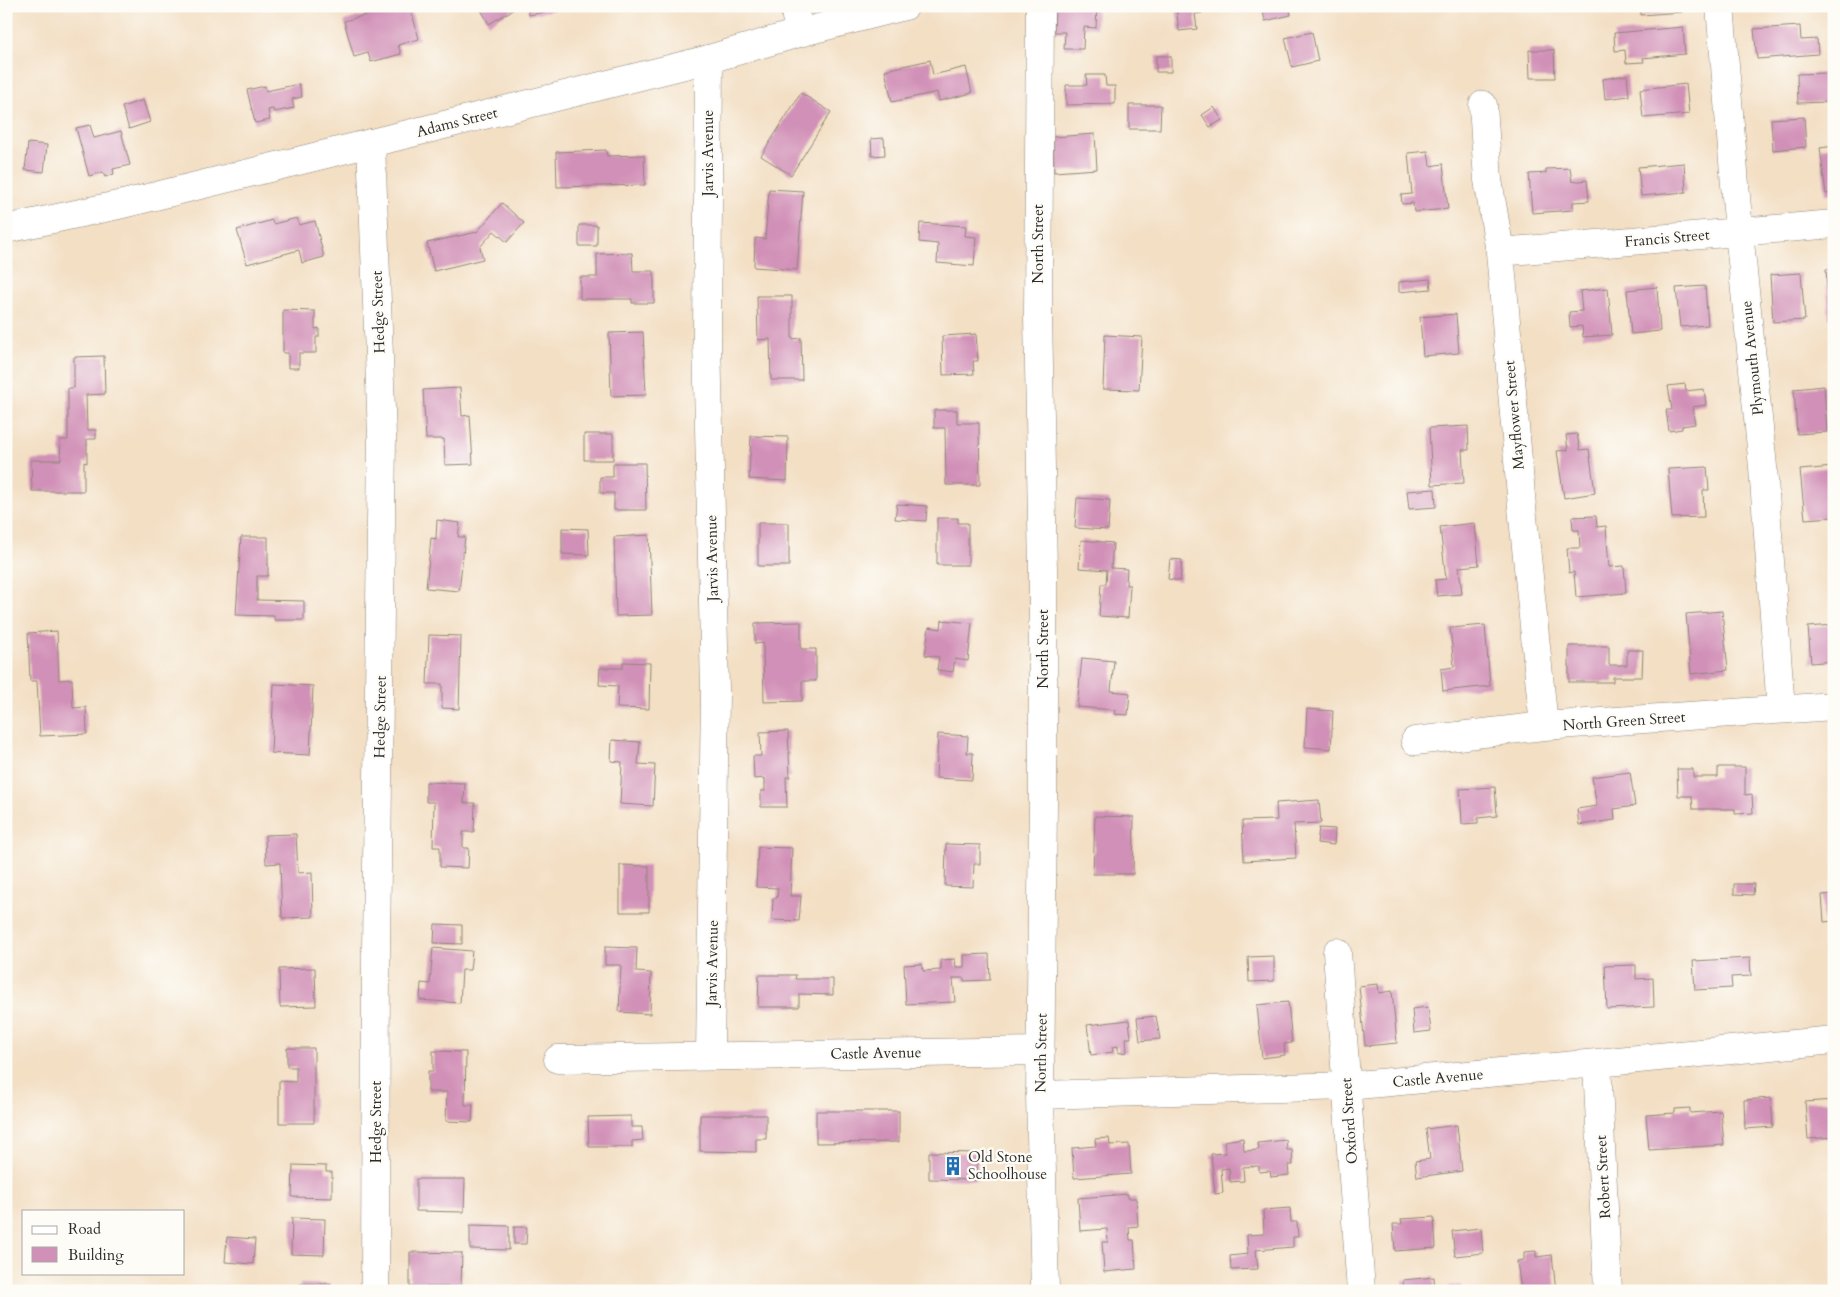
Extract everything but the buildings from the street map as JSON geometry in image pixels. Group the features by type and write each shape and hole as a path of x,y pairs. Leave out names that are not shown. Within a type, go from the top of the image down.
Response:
{"street":[{"path":"794,6 799,33"},
{"name":"Adams Street","path":"6,229 132,202 371,144 709,59 799,33 905,6"},
{"name":"North Street","path":"1040,6 1038,315 1043,580 1040,1095 1045,1291"},
{"name":"Plymouth Avenue","path":"1720,6 1739,232 1764,467 1781,709"},
{"name":"Jarvis Avenue","path":"709,59 707,339 715,691 710,1056"},
{"name":"Mayflower Street","path":"1483,105 1488,180 1500,252 1523,517 1544,726"},
{"name":"Hedge Street","path":"371,144 382,436 376,952 375,1291"},
{"name":"Francis Street","path":"1500,252 1834,224"},
{"name":"North Green Street","path":"1415,741 1544,726 1834,706"},
{"name":"Oxford Street","path":"1338,952 1361,1291"},
{"name":"Castle Avenue","path":"1040,1095 1346,1086 1597,1064 1834,1040"},
{"name":"Castle Avenue","path":"558,1059 1041,1051"},
{"name":"Robert Street","path":"1597,1064 1608,1291"}],"place":[{"name":"Old Stone Schoolhouse","path":"953,1166"}]}
